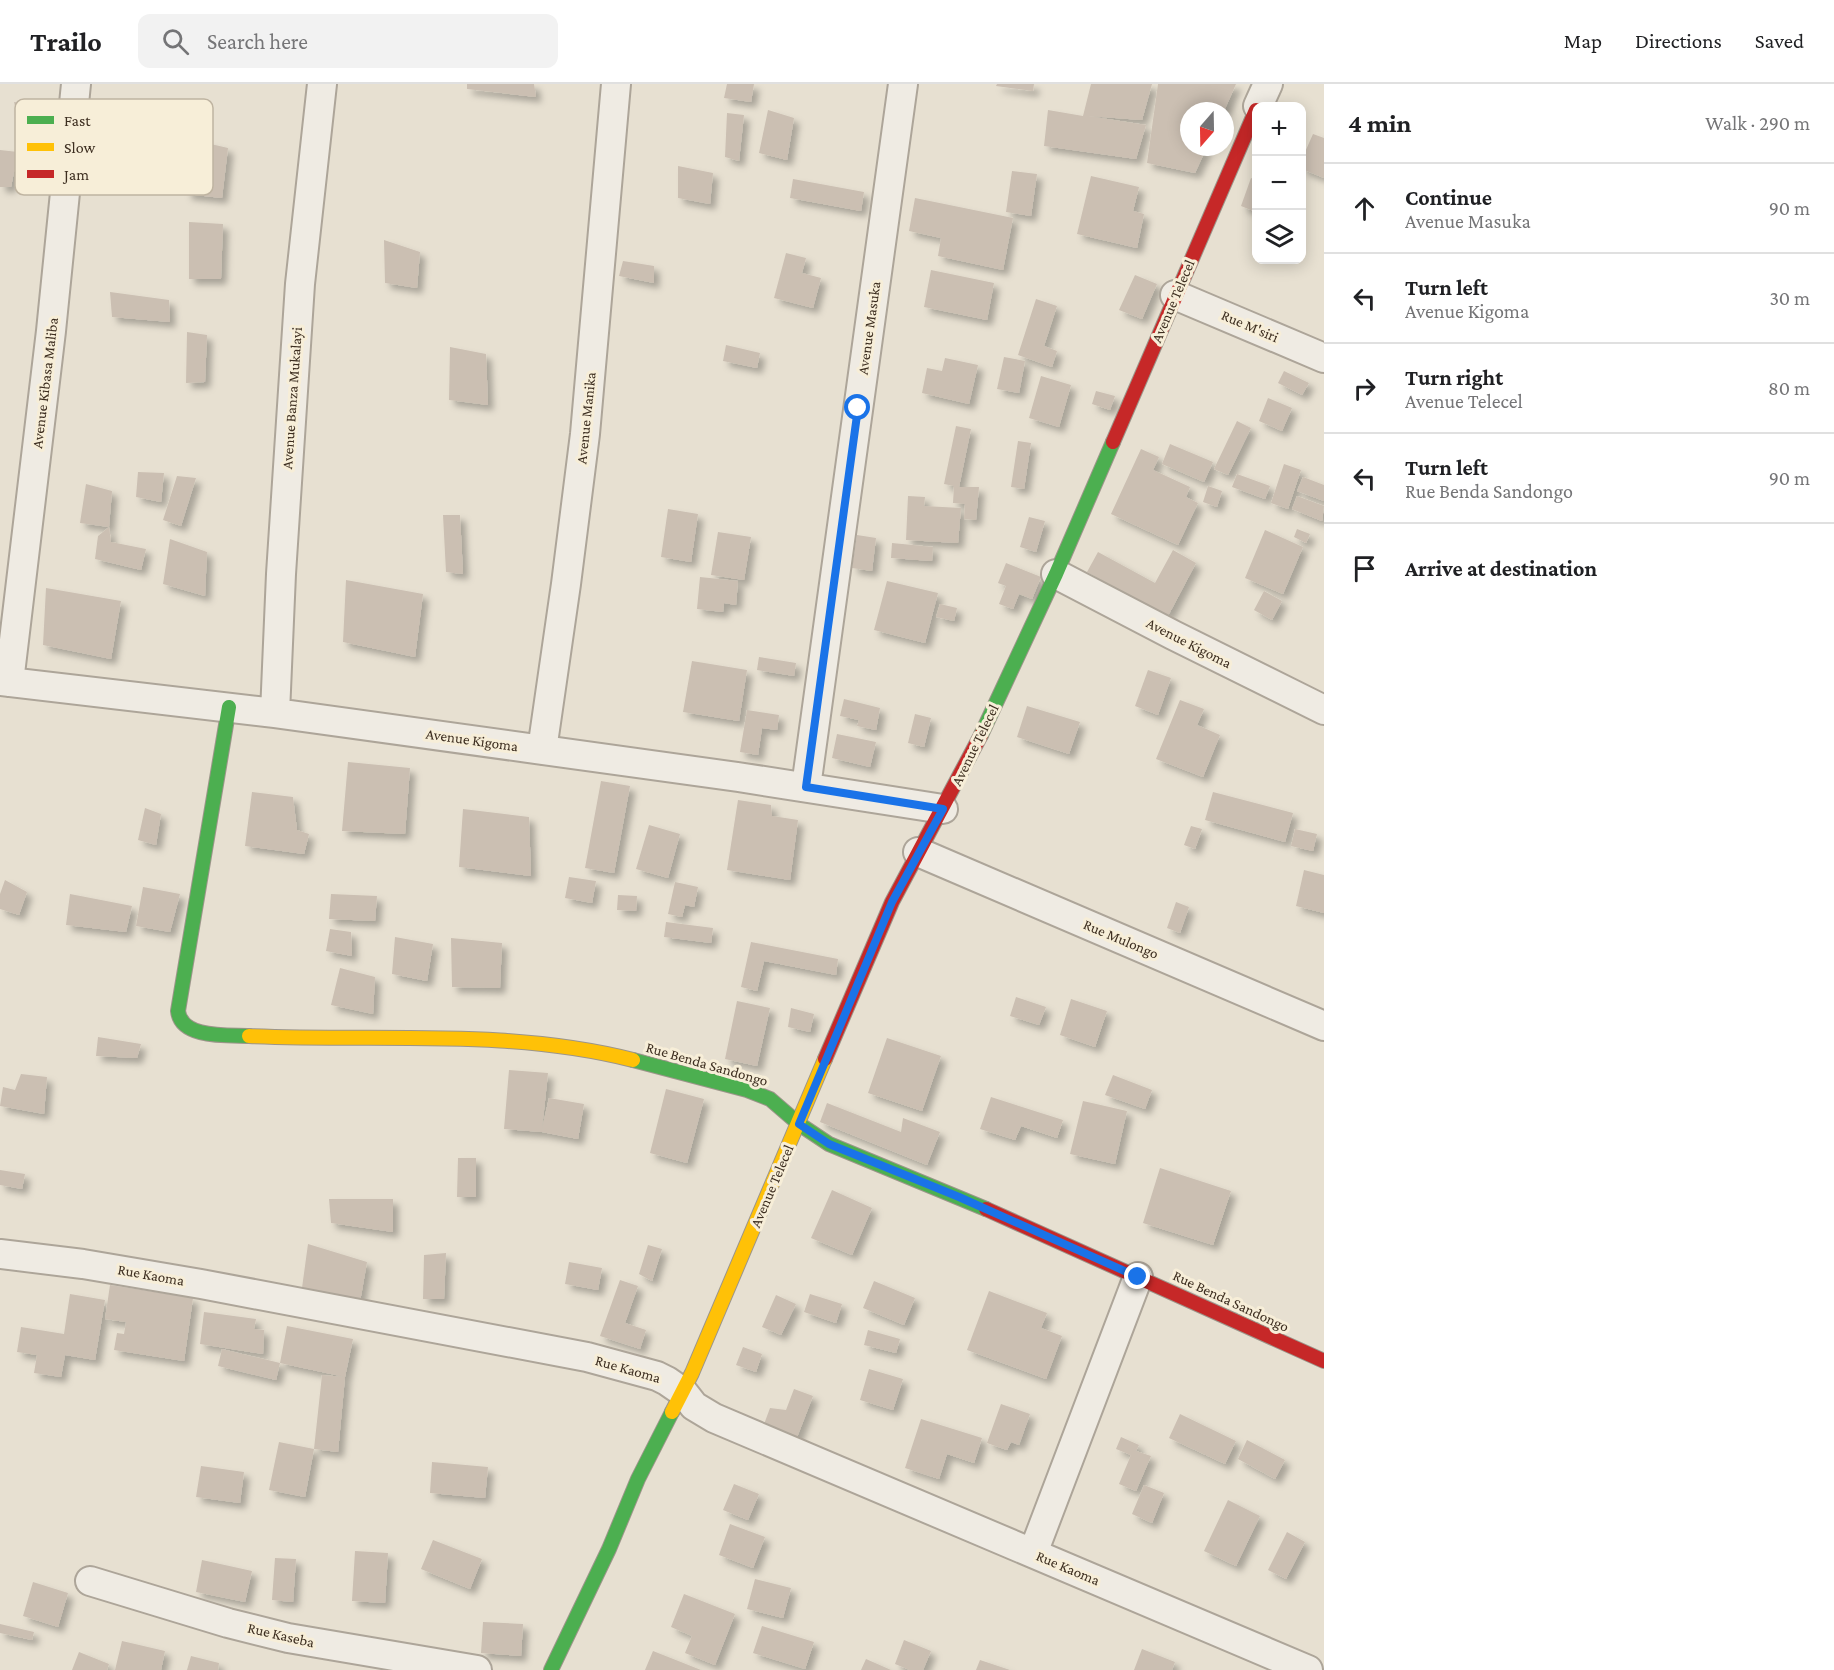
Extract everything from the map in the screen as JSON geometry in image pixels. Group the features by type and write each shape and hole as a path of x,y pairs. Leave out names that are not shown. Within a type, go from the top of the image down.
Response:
{"street":[{"name":"Avenue Kibasa Maliba","path":"74,99 76,84"},
{"name":"Avenue Banza Mukalayi","path":"275,713 281,574 300,284 322,84"},
{"name":"Avenue Manika","path":"542,750 585,434 616,84"},
{"name":"Avenue Masuka","path":"806,787 903,84"},
{"name":"Avenue Telecel","path":"1260,102 1268,84"},
{"name":"Avenue Telecel","path":"551,1670 609,1549 638,1479 683,1392 892,902 970,758 1056,574 1252,119"},
{"name":"Avenue Kibasa Maliba","path":"5,682 51,331 65,195"},
{"name":"Rue M'siri","path":"1175,295 1324,358"},
{"name":"Avenue Kigoma","path":"1056,574 1324,710"},
{"name":"Avenue Kigoma","path":"5,682 275,713 806,787 943,809"},
{"name":"Rue Benda Sandongo","path":"229,707 178,1011 179,1019 187,1028 220,1036 313,1039 498,1039 534,1042 620,1057 760,1094 770,1099 799,1124 829,1144 949,1193 1324,1361"},
{"name":"Rue Mulongo","path":"918,852 1324,1026"},
{"name":"Rue Kaoma","path":"0,1254 83,1264 201,1284 548,1349 657,1376 675,1385 694,1406 714,1418 1308,1670"},
{"path":"1033,1553 1138,1277"},
{"name":"Rue Kaseba","path":"90,1581 228,1623 288,1638 477,1670"}],"building":[{"path":"467,84 534,84 536,97 467,89"},
{"path":"727,84 754,84 751,102 724,98"},
{"path":"997,84 1034,84 1033,91 996,86"},
{"path":"1091,84 1152,84 1142,120 1088,116 1146,125 1136,159 1044,146 1048,110 1083,116"},
{"path":"1158,84 1236,84 1228,102 1180,102 1180,156 1203,156 1195,173 1147,163"},
{"path":"768,110 794,118 787,160 759,153"},
{"path":"727,113 744,115 739,161 725,157"},
{"path":"1313,134 1324,138 1324,178 1306,171 1306,150"},
{"path":"213,145 228,148 222,198 195,195 213,195"},
{"path":"0,150 15,152 11,187 0,187"},
{"path":"678,166 713,173 710,204 678,198"},
{"path":"1012,171 1037,174 1031,216 1006,212"},
{"path":"1091,176 1139,187 1133,211 1144,214 1137,248 1077,234"},
{"path":"1251,178 1252,210 1241,206"},
{"path":"793,179 864,192 861,211 790,198"},
{"path":"915,198 1013,218 1003,270 938,256 941,238 909,231"},
{"path":"189,222 223,224 221,279 189,279"},
{"path":"384,240 420,252 417,288 385,283"},
{"path":"786,253 806,258 802,273 821,278 813,308 774,298"},
{"path":"623,261 654,266 654,283 619,276"},
{"path":"931,270 994,283 987,320 924,307"},
{"path":"1135,275 1157,284 1142,319 1119,310"},
{"path":"110,292 169,300 170,322 112,317"},
{"path":"1036,299 1057,306 1044,346 1057,351 1052,367 1018,355"},
{"path":"187,332 207,335 205,382 186,383"},
{"path":"726,345 760,353 757,368 723,361"},
{"path":"450,347 486,354 488,405 449,400"},
{"path":"1004,357 1025,361 1019,393 997,389"},
{"path":"945,358 978,365 969,404 922,393 927,368 942,371"},
{"path":"1284,371 1309,383 1302,395 1278,383"},
{"path":"1041,376 1071,385 1059,427 1029,418"},
{"path":"1096,391 1115,396 1110,410 1092,404"},
{"path":"1268,398 1292,408 1282,431 1259,421"},
{"path":"1237,421 1251,428 1228,475 1214,469"},
{"path":"956,426 971,429 959,487 979,487 976,520 964,519 965,504 953,503 954,486 944,484"},
{"path":"1018,441 1031,443 1024,489 1011,487"},
{"path":"1170,444 1213,462 1204,482 1162,464"},
{"path":"1141,449 1159,457 1153,470 1190,487 1186,497 1198,503 1178,545 1111,514"},
{"path":"1284,464 1301,470 1288,509 1271,503"},
{"path":"138,472 164,473 161,502 136,497"},
{"path":"1237,474 1270,486 1265,499 1232,487"},
{"path":"177,476 196,478 181,526 163,520"},
{"path":"1303,477 1324,485 1324,501 1297,491"},
{"path":"86,484 112,491 109,527 80,523"},
{"path":"1208,486 1222,491 1217,507 1203,502"},
{"path":"908,496 925,497 924,506 961,508 958,543 906,540"},
{"path":"1297,496 1324,506 1322,521 1292,509"},
{"path":"668,509 698,514 691,562 661,557"},
{"path":"443,515 460,515 463,574 446,572"},
{"path":"1029,517 1045,521 1036,552 1020,547"},
{"path":"109,527 111,542 146,549 141,570 95,559 98,536"},
{"path":"1297,529 1310,534 1306,543 1294,537"},
{"path":"1265,530 1303,547 1283,594 1245,578"},
{"path":"718,532 751,537 744,580 711,575"},
{"path":"857,535 876,538 872,571 852,568"},
{"path":"170,539 207,552 205,596 163,584"},
{"path":"892,543 933,547 932,561 891,558"},
{"path":"1173,550 1196,563 1168,616 1087,572 1098,552 1155,583"},
{"path":"1006,563 1041,577 1032,599 1019,594 1013,609 999,604 1006,586 998,583"},
{"path":"700,577 738,581 736,605 724,603 723,612 697,609"},
{"path":"346,580 423,594 415,657 343,642"},
{"path":"887,581 938,593 925,643 874,630"},
{"path":"46,588 121,601 111,659 43,645"},
{"path":"1264,591 1282,601 1272,620 1254,610"},
{"path":"940,604 957,608 954,621 936,617"},
{"path":"759,657 796,663 794,676 757,670"},
{"path":"692,661 747,670 739,721 683,712"},
{"path":"1148,670 1171,678 1158,715 1135,706"},
{"path":"844,699 880,708 876,730 857,726 859,720 840,716"},
{"path":"1180,700 1204,709 1197,725 1220,735 1203,777 1156,759"},
{"path":"1027,706 1080,722 1069,754 1017,737"},
{"path":"747,710 779,715 777,730 762,728 758,755 740,752"},
{"path":"915,714 931,718 924,747 908,743"},
{"path":"837,734 876,742 870,767 832,758"},
{"path":"348,762 410,768 405,834 342,831"},
{"path":"601,781 630,786 614,873 585,868"},
{"path":"252,792 293,797 297,830 309,834 304,854 245,846"},
{"path":"1213,792 1293,813 1285,842 1205,820"},
{"path":"738,800 771,805 772,816 798,820 790,880 727,870"},
{"path":"145,808 161,814 156,845 138,840"},
{"path":"463,809 529,817 531,876 459,867"},
{"path":"649,825 680,834 668,878 636,869"},
{"path":"1191,826 1202,829 1195,849 1184,845"},
{"path":"1295,829 1317,834 1313,851 1291,846"},
{"path":"1304,870 1324,875 1324,913 1296,906"},
{"path":"569,877 596,881 592,903 565,898"},
{"path":"5,880 27,892 19,915 0,909 0,894"},
{"path":"675,882 698,887 694,907 685,905 682,917 668,914"},
{"path":"143,887 180,894 170,932 136,926"},
{"path":"70,894 132,906 126,932 66,925"},
{"path":"331,894 377,896 375,921 329,919"},
{"path":"618,895 637,896 636,911 617,910"},
{"path":"1176,902 1189,907 1180,933 1167,928"},
{"path":"666,922 713,928 711,943 664,937"},
{"path":"330,929 351,932 352,956 326,951"},
{"path":"395,937 433,944 427,981 392,974"},
{"path":"451,938 502,943 500,988 452,987"},
{"path":"751,942 838,959 836,975 764,961 757,991 741,987"},
{"path":"340,968 375,977 373,1014 331,1005"},
{"path":"1016,997 1046,1007 1039,1025 1010,1016"},
{"path":"1071,999 1107,1011 1095,1047 1060,1035"},
{"path":"737,1001 770,1008 757,1066 725,1059"},
{"path":"791,1008 814,1014 810,1032 788,1027"},
{"path":"98,1037 141,1044 137,1058 96,1056"},
{"path":"887,1038 941,1056 922,1111 868,1093"},
{"path":"509,1070 548,1073 542,1129 549,1098 584,1104 578,1139 542,1132 504,1129"},
{"path":"21,1074 47,1077 44,1114 0,1106 3,1087 15,1090"},
{"path":"1113,1075 1152,1090 1145,1109 1105,1095"},
{"path":"666,1089 704,1099 687,1163 650,1153"},
{"path":"991,1097 1063,1120 1057,1138 1021,1126 1015,1140 980,1129"},
{"path":"1083,1101 1127,1111 1115,1164 1070,1154"},
{"path":"827,1103 901,1132 903,1118 940,1132 927,1165 820,1122"},
{"path":"458,1158 476,1158 476,1197 457,1197"},
{"path":"1160,1168 1231,1191 1213,1245 1143,1223"},
{"path":"0,1170 25,1174 22,1189 0,1185"},
{"path":"832,1190 872,1208 852,1255 811,1238"},
{"path":"329,1199 393,1199 393,1232 331,1223"},
{"path":"308,1244 367,1262 360,1302 302,1288"},
{"path":"648,1245 662,1249 652,1281 639,1274"},
{"path":"446,1253 444,1299 423,1299 424,1255"},
{"path":"569,1262 602,1268 598,1290 565,1284"},
{"path":"620,1280 638,1286 625,1323 646,1330 640,1349 600,1336"},
{"path":"874,1281 915,1298 904,1325 863,1308"},
{"path":"110,1285 193,1298 184,1361 114,1350 117,1333 124,1334 126,1322 105,1319"},
{"path":"989,1291 1047,1313 1041,1328 1062,1336 1046,1379 967,1350"},
{"path":"70,1294 105,1300 95,1360 65,1355 61,1377 34,1373 37,1355 17,1352 21,1327 64,1334"},
{"path":"810,1294 842,1304 836,1323 804,1312"},
{"path":"776,1295 796,1304 781,1335 762,1327"},
{"path":"204,1312 256,1319 254,1329 264,1330 263,1354 200,1344"},
{"path":"287,1326 353,1339 345,1377 280,1363"},
{"path":"868,1330 900,1339 896,1353 864,1345"},
{"path":"743,1347 762,1354 756,1372 736,1365"},
{"path":"222,1349 280,1363 276,1380 218,1366"},
{"path":"869,1369 903,1379 893,1410 860,1400"},
{"path":"322,1375 345,1377 338,1452 314,1449"},
{"path":"794,1389 813,1396 796,1440 763,1427 770,1408 786,1410"},
{"path":"1001,1404 1030,1414 1019,1445 1011,1442 1007,1450 987,1443"},
{"path":"1180,1414 1236,1441 1225,1464 1169,1438"},
{"path":"921,1419 982,1438 974,1463 947,1454 939,1479 905,1468"},
{"path":"1121,1437 1139,1445 1136,1451 1151,1456 1136,1491 1119,1484 1131,1455 1116,1449"},
{"path":"1247,1440 1285,1460 1275,1479 1238,1459"},
{"path":"279,1442 314,1449 305,1497 269,1490"},
{"path":"432,1462 488,1467 485,1498 430,1493"},
{"path":"201,1466 244,1472 240,1503 196,1497"},
{"path":"734,1484 759,1494 748,1520 723,1510"},
{"path":"1144,1485 1164,1493 1152,1523 1132,1514"},
{"path":"1228,1500 1260,1516 1236,1566 1204,1551"},
{"path":"730,1524 765,1537 753,1568 719,1555"},
{"path":"1287,1532 1305,1542 1286,1579 1268,1570"},
{"path":"433,1540 482,1559 470,1589 421,1569"},
{"path":"355,1551 388,1553 385,1603 352,1601"},
{"path":"275,1558 296,1559 293,1602 272,1600"},
{"path":"202,1560 252,1571 245,1602 196,1592"},
{"path":"755,1579 791,1588 783,1618 747,1609"},
{"path":"33,1582 68,1593 58,1627 23,1616"},
{"path":"684,1594 735,1614 715,1665 685,1653 692,1636 671,1627"},
{"path":"483,1622 523,1624 521,1656 481,1653"},
{"path":"0,1624 34,1632 32,1640 0,1633"},
{"path":"762,1626 814,1642 805,1669 753,1653"},
{"path":"904,1640 931,1651 923,1670 910,1670 895,1664"},
{"path":"122,1641 165,1651 161,1670 115,1670"},
{"path":"1142,1649 1175,1662 1172,1670 1134,1670"},
{"path":"653,1651 701,1670 645,1670"},
{"path":"79,1652 109,1664 107,1670 72,1670"},
{"path":"191,1656 219,1663 218,1670 187,1670"},
{"path":"866,1659 891,1670 861,1670"},
{"path":"980,1660 1010,1670 976,1670"}],"traffic: fast":[{"path":"981,735 1056,574 1113,442"},
{"path":"229,707 178,1011 187,1027 196,1031 207,1034 249,1036"},
{"path":"633,1060 747,1090 770,1099 799,1124 829,1144 986,1209"},
{"path":"551,1670 609,1549 638,1479 672,1412"}],"traffic: slow":[{"path":"249,1036 490,1040 586,1050 633,1060"},
{"path":"672,1412 692,1373 825,1059"}],"traffic: jam":[{"path":"1113,442 1252,119"},
{"path":"825,1059 892,902 981,735"},
{"path":"986,1209 1324,1361"}],"route":[{"path":"858,408 806,787 943,809 892,902 799,1124 829,1144 959,1197 1138,1277"}]}
